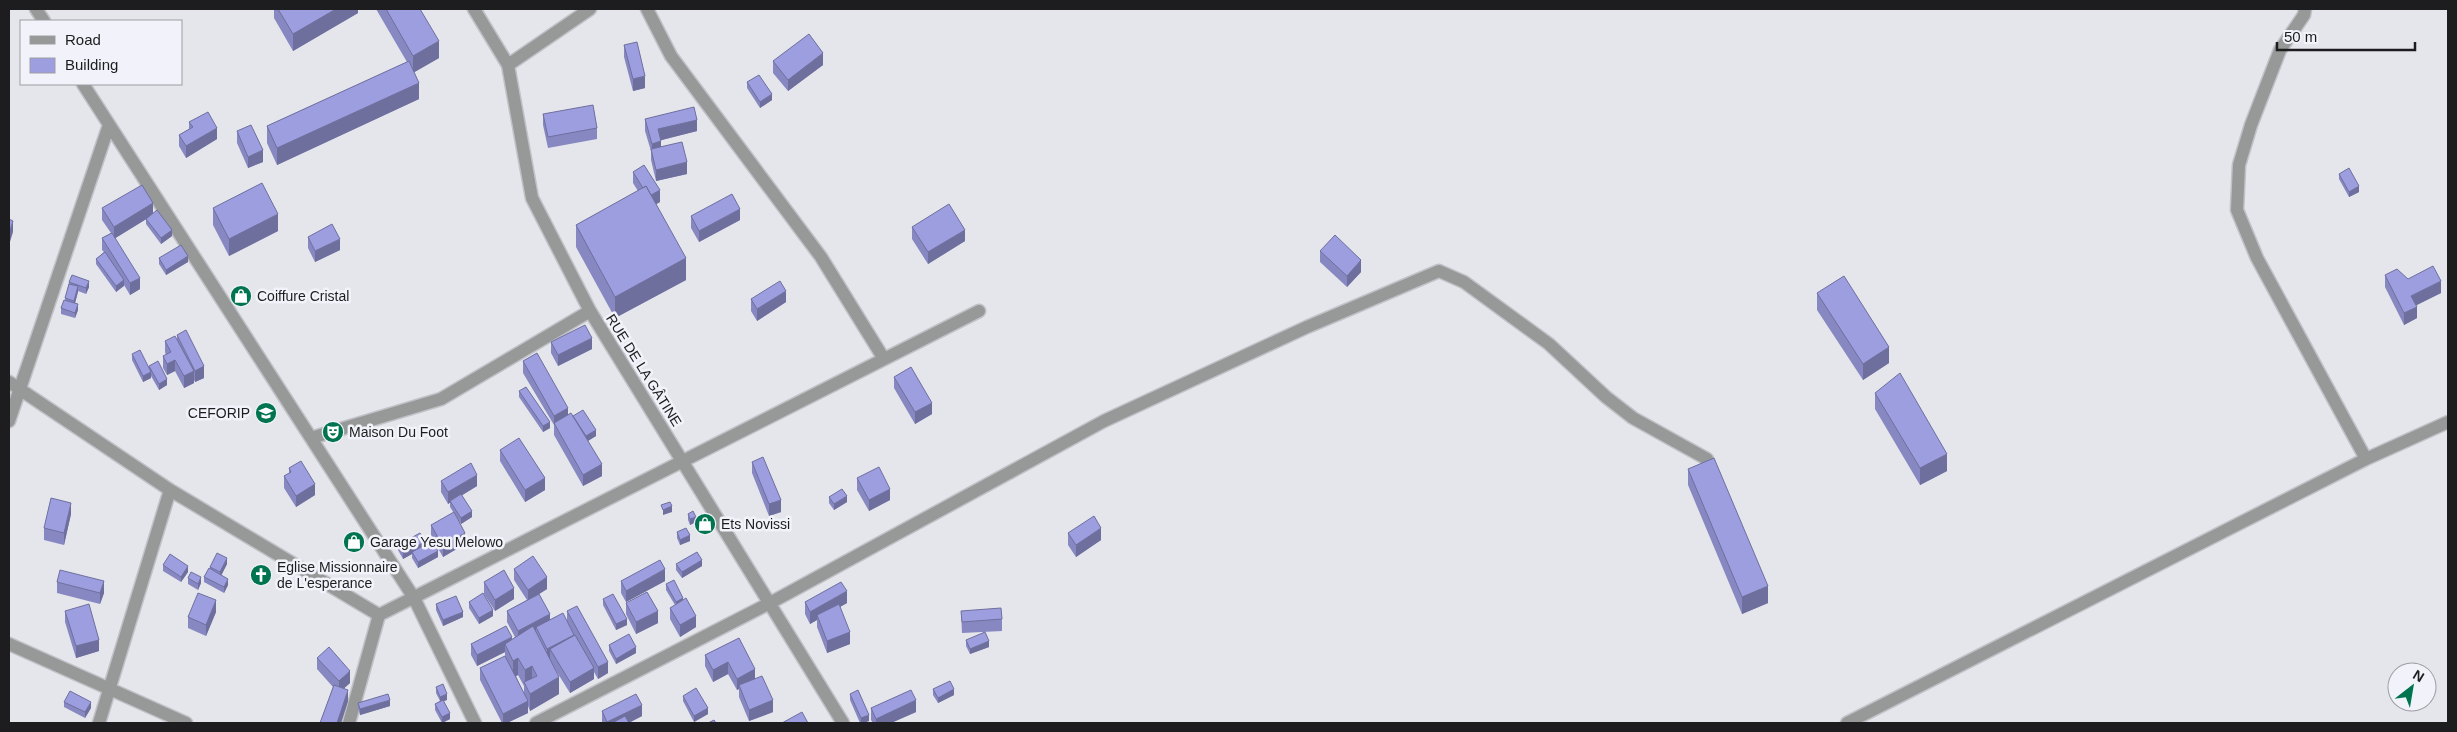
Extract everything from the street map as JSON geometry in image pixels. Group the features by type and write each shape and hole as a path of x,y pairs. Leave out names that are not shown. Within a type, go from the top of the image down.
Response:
{"street":[{"path":"36,9 43,20"},
{"name":"RUE DE LA GÂTINE","path":"474,9 508,65 532,198 590,311 843,723"},
{"path":"508,65 590,9"},
{"path":"646,9 671,56 821,257 884,359"},
{"path":"2305,9 2304,15 2280,50 2251,125 2239,165 2237,210 2257,258 2366,459"},
{"path":"84,85 414,598 475,723"},
{"path":"9,421 14,385 109,125"},
{"path":"536,723 770,603 1104,422 1307,327 1439,271 1464,282 1550,344 1606,398 1633,418 1707,458"},
{"path":"311,438 441,399 590,311"},
{"path":"349,723 379,615 979,311"},
{"path":"14,385 170,490 379,615"},
{"path":"1847,723 2366,459 2448,422"},
{"path":"99,723 170,490"},
{"path":"9,644 186,723"}],"building":[{"path":"278,9 336,9 293,34"},
{"path":"386,9 420,9 439,41 413,56"},
{"path":"809,34 823,53 788,80 773,61"},
{"path":"637,42 645,76 633,79 624,45"},
{"path":"409,61 419,83 277,148 267,126"},
{"path":"759,75 772,94 760,102 747,82"},
{"path":"593,105 597,128 548,137 543,114"},
{"path":"694,107 697,120 658,129 661,141 652,144 645,119"},
{"path":"208,112 217,128 186,146 179,135 193,127 189,122"},
{"path":"251,125 263,150 248,157 237,131"},
{"path":"682,142 687,162 656,170 651,149"},
{"path":"644,165 660,190 651,195 646,186 643,188 633,172"},
{"path":"2349,168 2359,186 2349,192 2339,174"},
{"path":"262,183 278,214 229,239 213,208"},
{"path":"142,185 153,203 114,227 102,208"},
{"path":"646,186 686,258 615,297 576,225"},
{"path":"732,194 740,209 699,231 691,216"},
{"path":"949,204 965,230 928,252 912,227"},
{"path":"157,210 172,230 161,238 146,219"},
{"path":"9,219 13,221 9,233"},
{"path":"332,224 340,239 315,251 308,237"},
{"path":"112,233 140,278 130,283 102,238"},
{"path":"1335,235 1361,260 1347,276 1320,251"},
{"path":"181,245 188,256 166,270 159,258"},
{"path":"105,252 124,280 116,286 96,259"},
{"path":"2433,266 2441,281 2411,296 2417,307 2404,313 2385,275 2397,269 2408,279"},
{"path":"72,275 89,281 86,288 69,282"},
{"path":"1844,276 1889,347 1863,364 1817,293"},
{"path":"780,281 786,291 757,309 751,299"},
{"path":"69,284 78,286 74,301 65,298"},
{"path":"64,300 78,304 75,313 61,308"},
{"path":"585,325 592,338 558,355 551,342"},
{"path":"186,330 204,366 195,371 177,335"},
{"path":"175,336 194,371 184,376 175,360 167,364 163,356 171,352 165,341"},
{"path":"140,350 151,372 143,376 132,354"},
{"path":"537,353 568,408 554,416 523,361"},
{"path":"158,361 167,379 159,384 149,366"},
{"path":"911,367 932,403 915,412 894,377"},
{"path":"1900,373 1947,454 1920,468 1875,393"},
{"path":"526,387 550,422 543,426 519,391"},
{"path":"583,410 596,430 586,436 573,416"},
{"path":"571,413 602,464 583,475 554,423"},
{"path":"519,438 545,478 525,490 500,450"},
{"path":"763,457 781,500 769,504 752,462"},
{"path":"1714,458 1768,586 1742,597 1688,469"},
{"path":"301,461 315,484 296,496 284,476 291,472 289,468"},
{"path":"471,463 477,475 448,492 441,481"},
{"path":"879,467 890,489 869,500 857,478"},
{"path":"842,489 847,496 834,504 829,497"},
{"path":"461,494 472,511 461,518 450,501"},
{"path":"51,498 71,503 64,533 44,528"},
{"path":"670,502 672,506 663,510 661,505"},
{"path":"693,511 696,517 690,519 688,514"},
{"path":"454,512 465,533 443,546 431,525"},
{"path":"1094,516 1101,528 1076,545 1068,533"},
{"path":"686,528 690,535 680,540 677,532"},
{"path":"420,533 425,542 403,553 398,545"},
{"path":"432,541 438,551 418,562 412,552"},
{"path":"697,552 702,560 682,572 676,564"},
{"path":"217,553 227,558 220,572 210,567"},
{"path":"170,554 188,566 181,577 163,565"},
{"path":"533,556 547,577 528,590 514,569"},
{"path":"660,560 665,569 626,591 621,581"},
{"path":"209,568 228,579 224,587 204,577"},
{"path":"60,570 104,581 100,593 57,582"},
{"path":"504,570 514,588 495,600 484,582"},
{"path":"191,572 201,577 198,584 188,578"},
{"path":"674,580 683,598 676,602 666,584"},
{"path":"841,582 847,591 810,612 805,602"},
{"path":"647,592 658,611 636,622 626,603"},
{"path":"198,593 216,600 206,625 188,617"},
{"path":"483,593 493,610 479,618 469,602"},
{"path":"539,594 550,614 518,631 507,611"},
{"path":"613,594 627,619 616,624 603,599"},
{"path":"456,596 463,612 443,620 436,604"},
{"path":"686,598 696,616 680,625 670,608"},
{"path":"89,604 99,640 76,646 65,611"},
{"path":"839,604 850,632 827,641 817,615"},
{"path":"577,606 608,662 598,667 567,611"},
{"path":"1001,608 1002,619 962,622 961,611"},
{"path":"563,613 574,635 547,649 536,627"},
{"path":"506,626 512,637 477,655 471,644"},
{"path":"533,626 559,677 530,694 524,682 537,676 532,666 525,670 518,658 513,661 505,644"},
{"path":"985,632 989,641 970,649 966,640"},
{"path":"629,634 636,647 616,659 609,645"},
{"path":"575,635 594,668 570,682 550,649"},
{"path":"739,638 755,669 737,679 728,662 713,670 705,655"},
{"path":"329,647 350,671 339,681 317,658"},
{"path":"505,656 528,701 503,714 480,668"},
{"path":"762,676 773,700 749,710 739,685"},
{"path":"950,681 954,689 938,698 933,689"},
{"path":"443,684 447,694 440,697 436,687"},
{"path":"334,685 348,690 337,723 320,723"},
{"path":"696,688 708,708 694,716 683,696"},
{"path":"858,690 869,715 861,718 850,694"},
{"path":"911,690 916,700 876,719 871,708"},
{"path":"70,691 91,702 85,712 64,702"},
{"path":"388,694 390,700 360,709 358,703"},
{"path":"636,694 642,705 607,722 602,711"},
{"path":"443,700 450,713 442,717 435,704"},
{"path":"802,712 808,723 782,723"},
{"path":"625,716 629,723 612,723"}],"place":[{"name":"Coiffure Cristal","path":"241,296"},
{"name":"CEFORIP","path":"266,413"},
{"name":"Maison Du Foot","path":"333,432"},
{"name":"Ets Novissi","path":"705,524"},
{"name":"Garage Yesu Melowo","path":"354,542"},
{"name":"Eglise Missionnaire de L'esperance","path":"261,575"}]}
